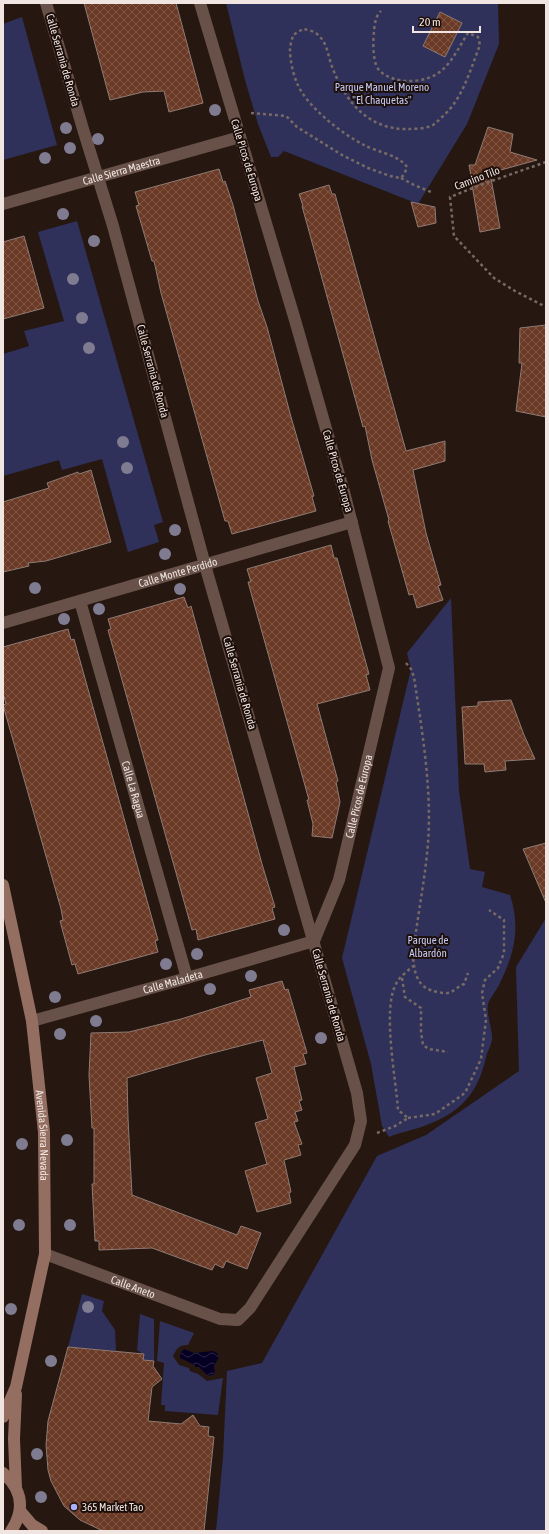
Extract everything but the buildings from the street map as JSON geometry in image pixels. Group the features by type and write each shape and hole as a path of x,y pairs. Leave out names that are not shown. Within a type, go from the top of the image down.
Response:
{"main road":[{"name":"Avenida Sierra Nevada","path":"3,885 6,909 32,1021 44,1132 45,1254 16,1387 14,1439 16,1488 20,1499 20,1511"},
{"name":"Avenida Sierra Nevada","path":"3,1417 16,1387"},
{"path":"3,1473 10,1479 16,1488"},
{"path":"11,1531 17,1522 20,1511"},
{"path":"20,1511 32,1525 42,1531"}],"street":[{"name":"Calle Serrania de Ronda","path":"46,3 83,129 99,177 206,565 357,1093 361,1121 355,1145 250,1308 238,1320 220,1319"},
{"name":"Calle Picos de Europa","path":"200,3 295,320 352,522 389,668 339,880 314,941"},
{"name":"Calle Sierra Maestra","path":"3,204 240,137"},
{"name":"Calle Monte Perdido","path":"3,623 352,522"},
{"name":"Calle La Ragua","path":"80,601 187,978"},
{"name":"Calle Maladeta","path":"32,1021 314,941"},
{"name":"Calle Aneto","path":"45,1254 220,1319"}],"path":[{"path":"381,11 376,18 374,57 378,69 390,79 424,81 441,71 452,59 468,33 478,37 480,45 455,104 433,125 421,129 404,129 384,126 370,121 359,111 340,86 332,68 324,42 319,35 310,30 302,29 293,35 290,49 296,83 303,95 332,124 348,137 365,146 403,160 407,167 404,175 400,178"},
{"path":"251,113 286,116 297,127 342,155 368,168 400,178 431,192"},
{"name":"Camino Tilo","path":"546,162 482,184 450,197 454,236 494,278 546,307"},
{"path":"406,663 411,669 414,677 425,758 429,822 428,844 413,955 414,966 418,981 427,988 442,993 450,992 464,984 468,973"},
{"path":"377,1133 395,1126 408,1118 435,1114 465,1093 480,1059 484,1040 486,1020 482,993 485,980 498,968 504,953 504,920 489,910"},
{"path":"408,1118 398,1110 390,1024 392,996 396,983 414,966"},
{"path":"402,978 405,997 422,1008 421,1032 423,1045 429,1049 448,1052"}],"green space":[{"name":"Parque Manuel Moreno \"El Chaquetas\"","path":"226,3 498,3 499,44 467,124 418,204 284,151 278,157 271,157 258,124 245,80"},
{"path":"22,17 57,145 3,160 3,24"},
{"path":"77,221 163,522 154,525 159,542 128,552 102,459 62,470 59,460 3,476 3,354 29,346 24,331 64,321 38,232"},
{"name":"Parque de Albardón","path":"451,598 459,791 470,869 485,872 482,887 510,895 515,919 514,941 509,963 488,1004 492,1040 483,1070 472,1092 457,1108 437,1121 389,1137 382,1126 371,1064 342,958 411,669 407,653"},
{"path":"546,918 546,1531 216,1531 223,1457 227,1371 262,1363 377,1156 426,1135 519,1071 516,967"},
{"path":"82,1294 104,1301 102,1311 115,1330 116,1351 68,1347"},
{"path":"140,1314 154,1319 154,1361 143,1360 143,1354 137,1350"},
{"path":"160,1321 194,1333 188,1345 179,1348 173,1356 179,1365 189,1368 190,1371 198,1374 207,1381 223,1378 218,1415 165,1411 165,1405 161,1405 164,1363 157,1361"}],"water":[{"path":"184,1349 194,1353 213,1351 217,1353 219,1357 214,1366 215,1374 208,1376 199,1367 195,1367 195,1365 180,1358 180,1353"}],"place":[{"name":"365 Market Tao","path":"74,1507"}]}
